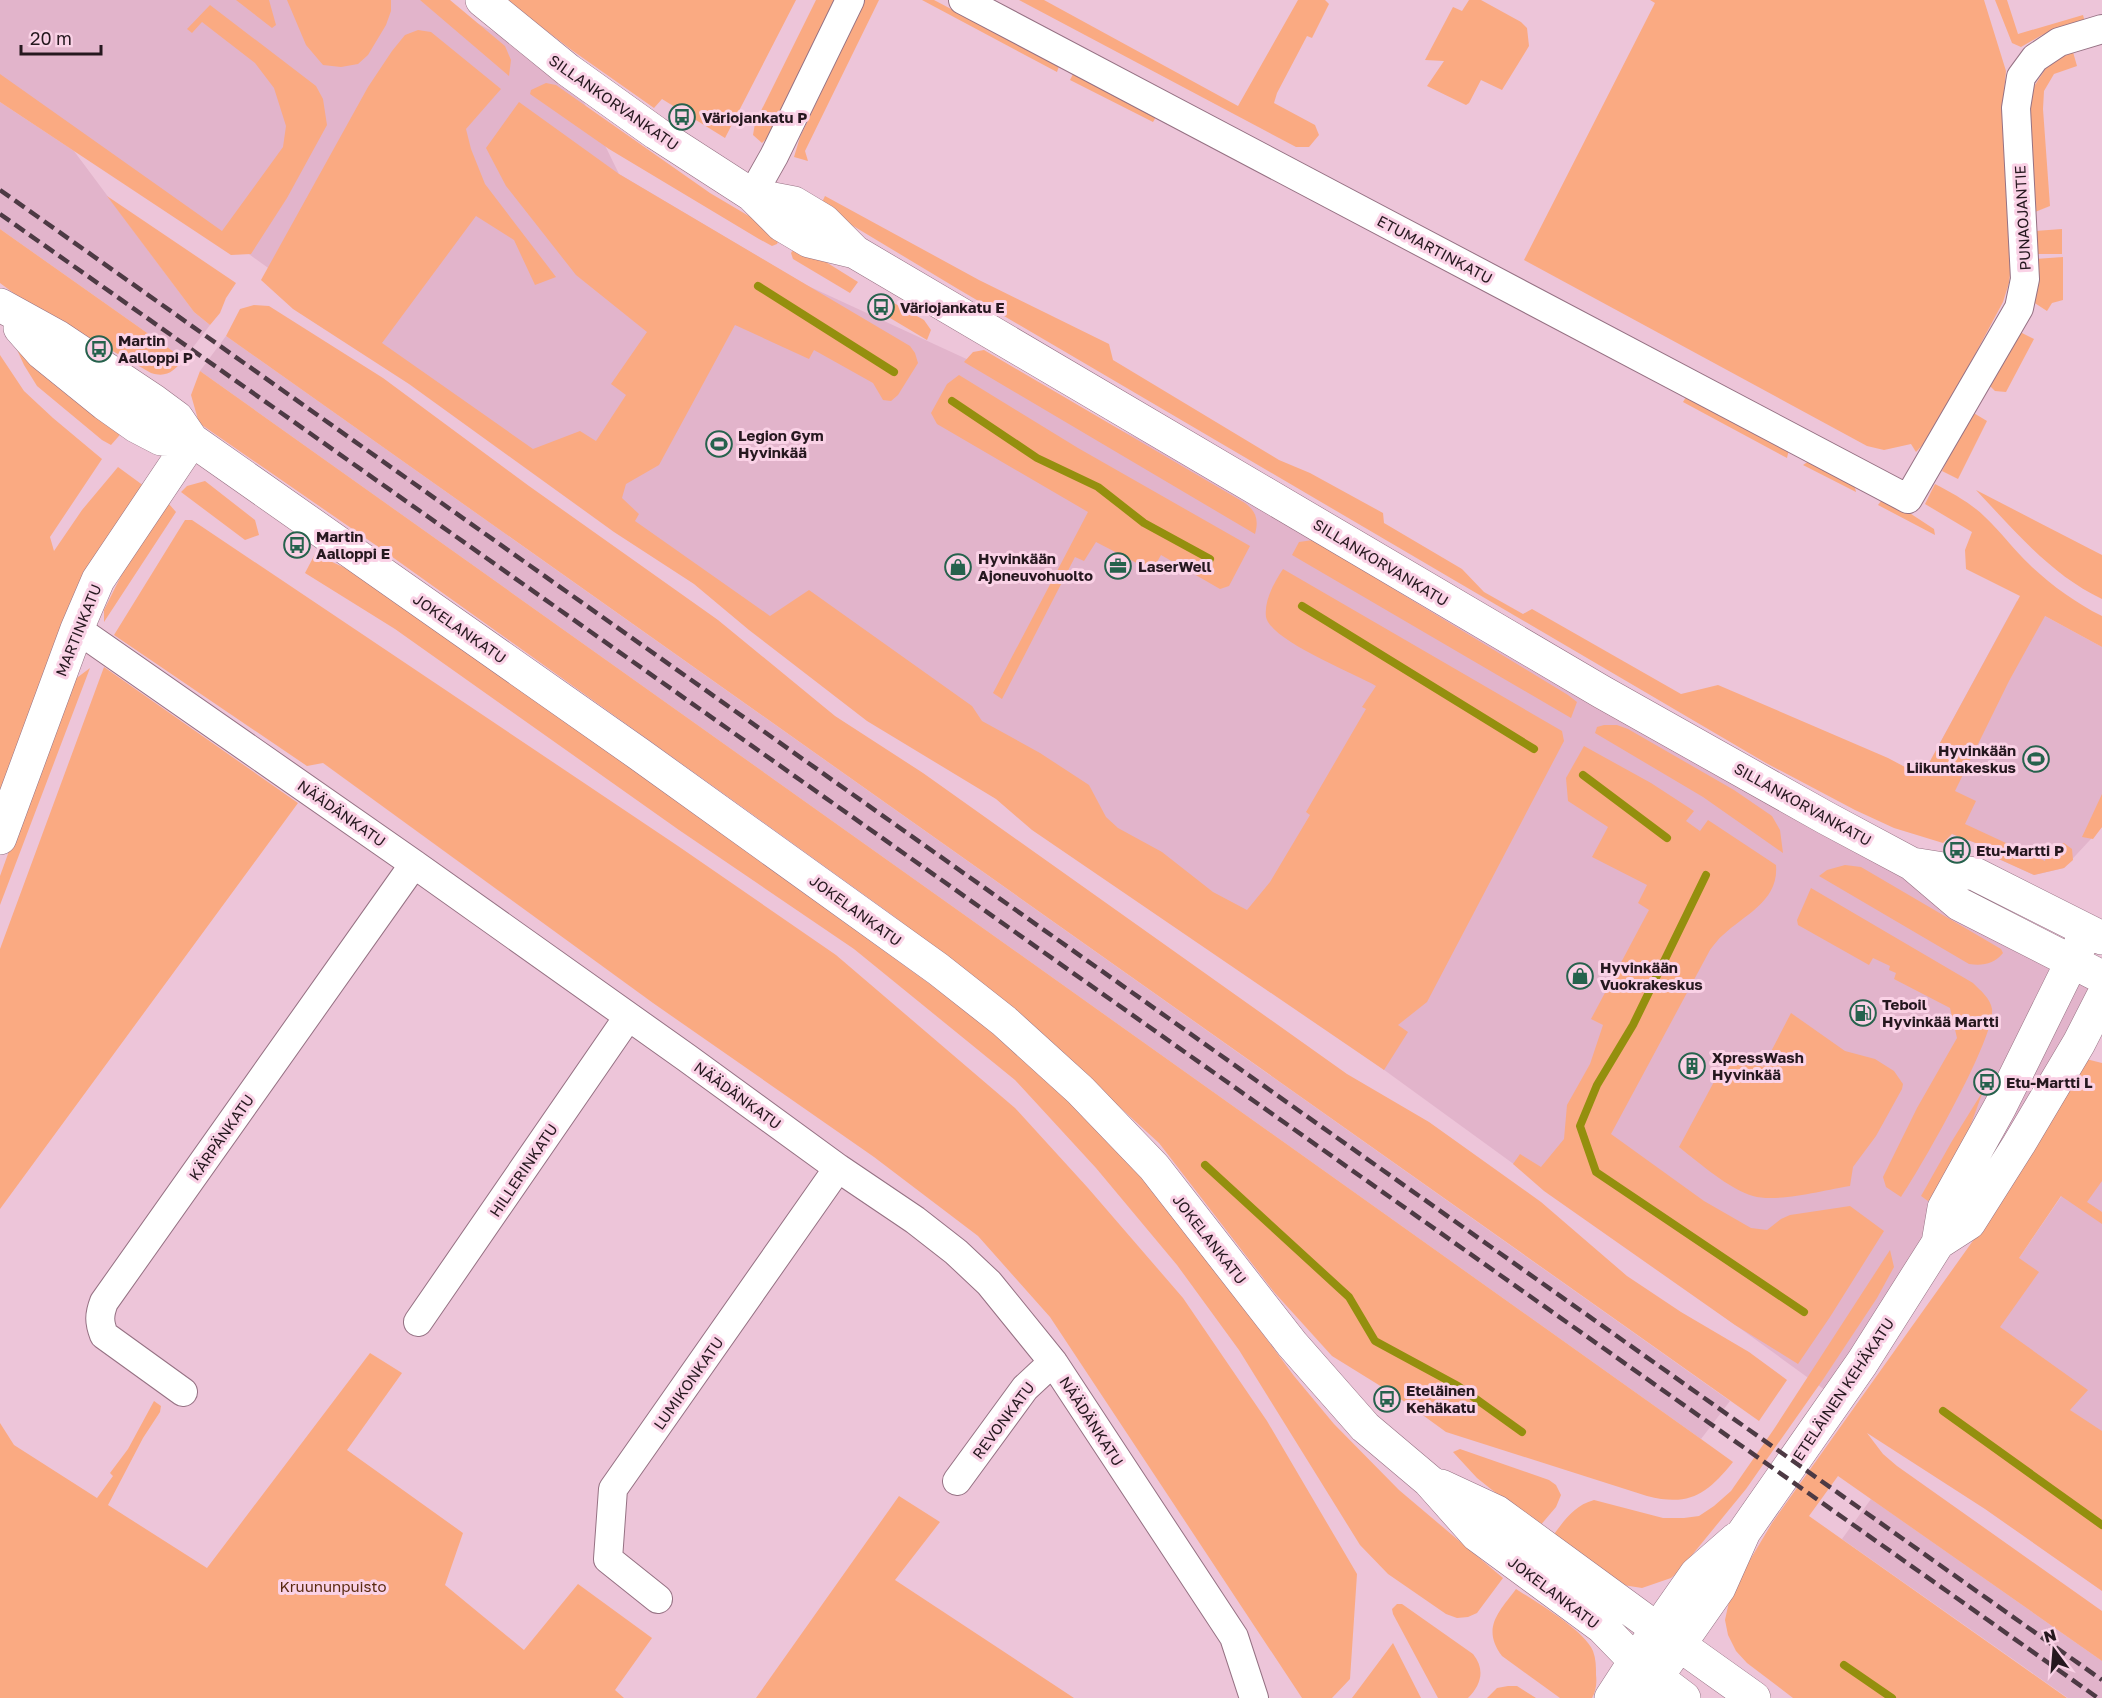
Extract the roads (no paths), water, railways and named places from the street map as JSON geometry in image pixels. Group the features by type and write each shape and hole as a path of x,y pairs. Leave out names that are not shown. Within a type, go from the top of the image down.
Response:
{"main road":[{"name":"SILLANKORVANKATU","path":"482,0 568,70 656,133 752,195 782,225 809,241 855,252 1602,692 1912,864 1959,904 2102,977"},
{"path":"2,307 42,353 129,420 161,440 192,440"},
{"name":"MARTINKATU","path":"0,838 77,629 98,580 192,440"},
{"name":"JOKELANKATU","path":"192,440 658,768 928,962 1004,1021 1080,1090 1154,1167 1292,1344 1365,1427 1429,1481 1476,1535 1602,1627 1643,1679 1684,1698"},
{"name":"SILLANKORVANKATU","path":"1912,864 1975,874 2097,929"},
{"name":"ETELÄINEN KEHÄKATU","path":"1611,1698 1643,1679 1668,1637 1719,1588 1744,1532 1862,1363 1938,1243 1944,1208 2000,1107 2071,962 2097,929"},
{"name":"ETELÄINEN KEHÄKATU","path":"1938,1243 1969,1223 2079,1043 2102,998"},
{"name":"JOKELANKATU","path":"1429,1481 1497,1512 1754,1698"}],"street":[{"path":"752,195 774,156 850,0"},
{"name":"ETUMARTINKATU","path":"963,0 1908,499"},
{"name":"PUNAOJANTIE","path":"1908,499 2019,308 2025,279 2016,108 2021,77 2035,58 2059,42 2102,29"},
{"name":"NÄÄDÄNKATU","path":"77,629 414,864 838,1168 915,1220 956,1252 989,1283 1053,1362 1234,1638 1254,1698"},
{"name":"KÄRPÄNKATU","path":"183,1392 104,1335 99,1323 104,1302 414,864"},
{"name":"HILLERINKATU","path":"418,1322 628,1017"},
{"name":"LUMIKONKATU","path":"658,1599 608,1559 613,1489 838,1168"},
{"name":"REVONKATU","path":"957,1481 1025,1388 1053,1362"}],"waterway":[{"path":"758,286 894,372"},
{"path":"952,401 1037,458 1098,487 1144,523 1210,559"},
{"path":"1302,606 1534,749"},
{"path":"1583,775 1667,838"},
{"path":"1706,875 1633,1025 1597,1085 1580,1126 1596,1172 1804,1312"},
{"path":"1205,1165 1349,1297 1375,1341 1458,1386 1522,1432"},
{"path":"1943,1411 2102,1525"},
{"path":"1844,1665 1892,1698"}],"railway":[{"path":"0,190 2102,1680"},
{"path":"0,214 2098,1698"}],"place":[{"name":"Väriojankatu P","path":"682,117"},
{"name":"Väriojankatu E","path":"881,307"},
{"name":"Martin Aalloppi P","path":"99,349"},
{"name":"Legion Gym Hyvinkää","path":"719,444"},
{"name":"Martin Aalloppi E","path":"297,545"},
{"name":"LaserWell","path":"1118,566"},
{"name":"Hyvinkään Ajoneuvohuolto","path":"958,567"},
{"name":"Hyvinkään Liikuntakeskus","path":"2036,759"},
{"name":"Etu-Martti P","path":"1957,850"},
{"name":"Hyvinkään Vuokrakeskus","path":"1580,976"},
{"name":"Teboil Hyvinkää Martti","path":"1863,1013"},
{"name":"XpressWash Hyvinkää","path":"1692,1066"},
{"name":"Etu-Martti L","path":"1987,1082"},
{"name":"Eteläinen Kehäkatu","path":"1387,1399"}],"park label":[{"name":"Kruununpuisto","path":"333,1586"}]}
